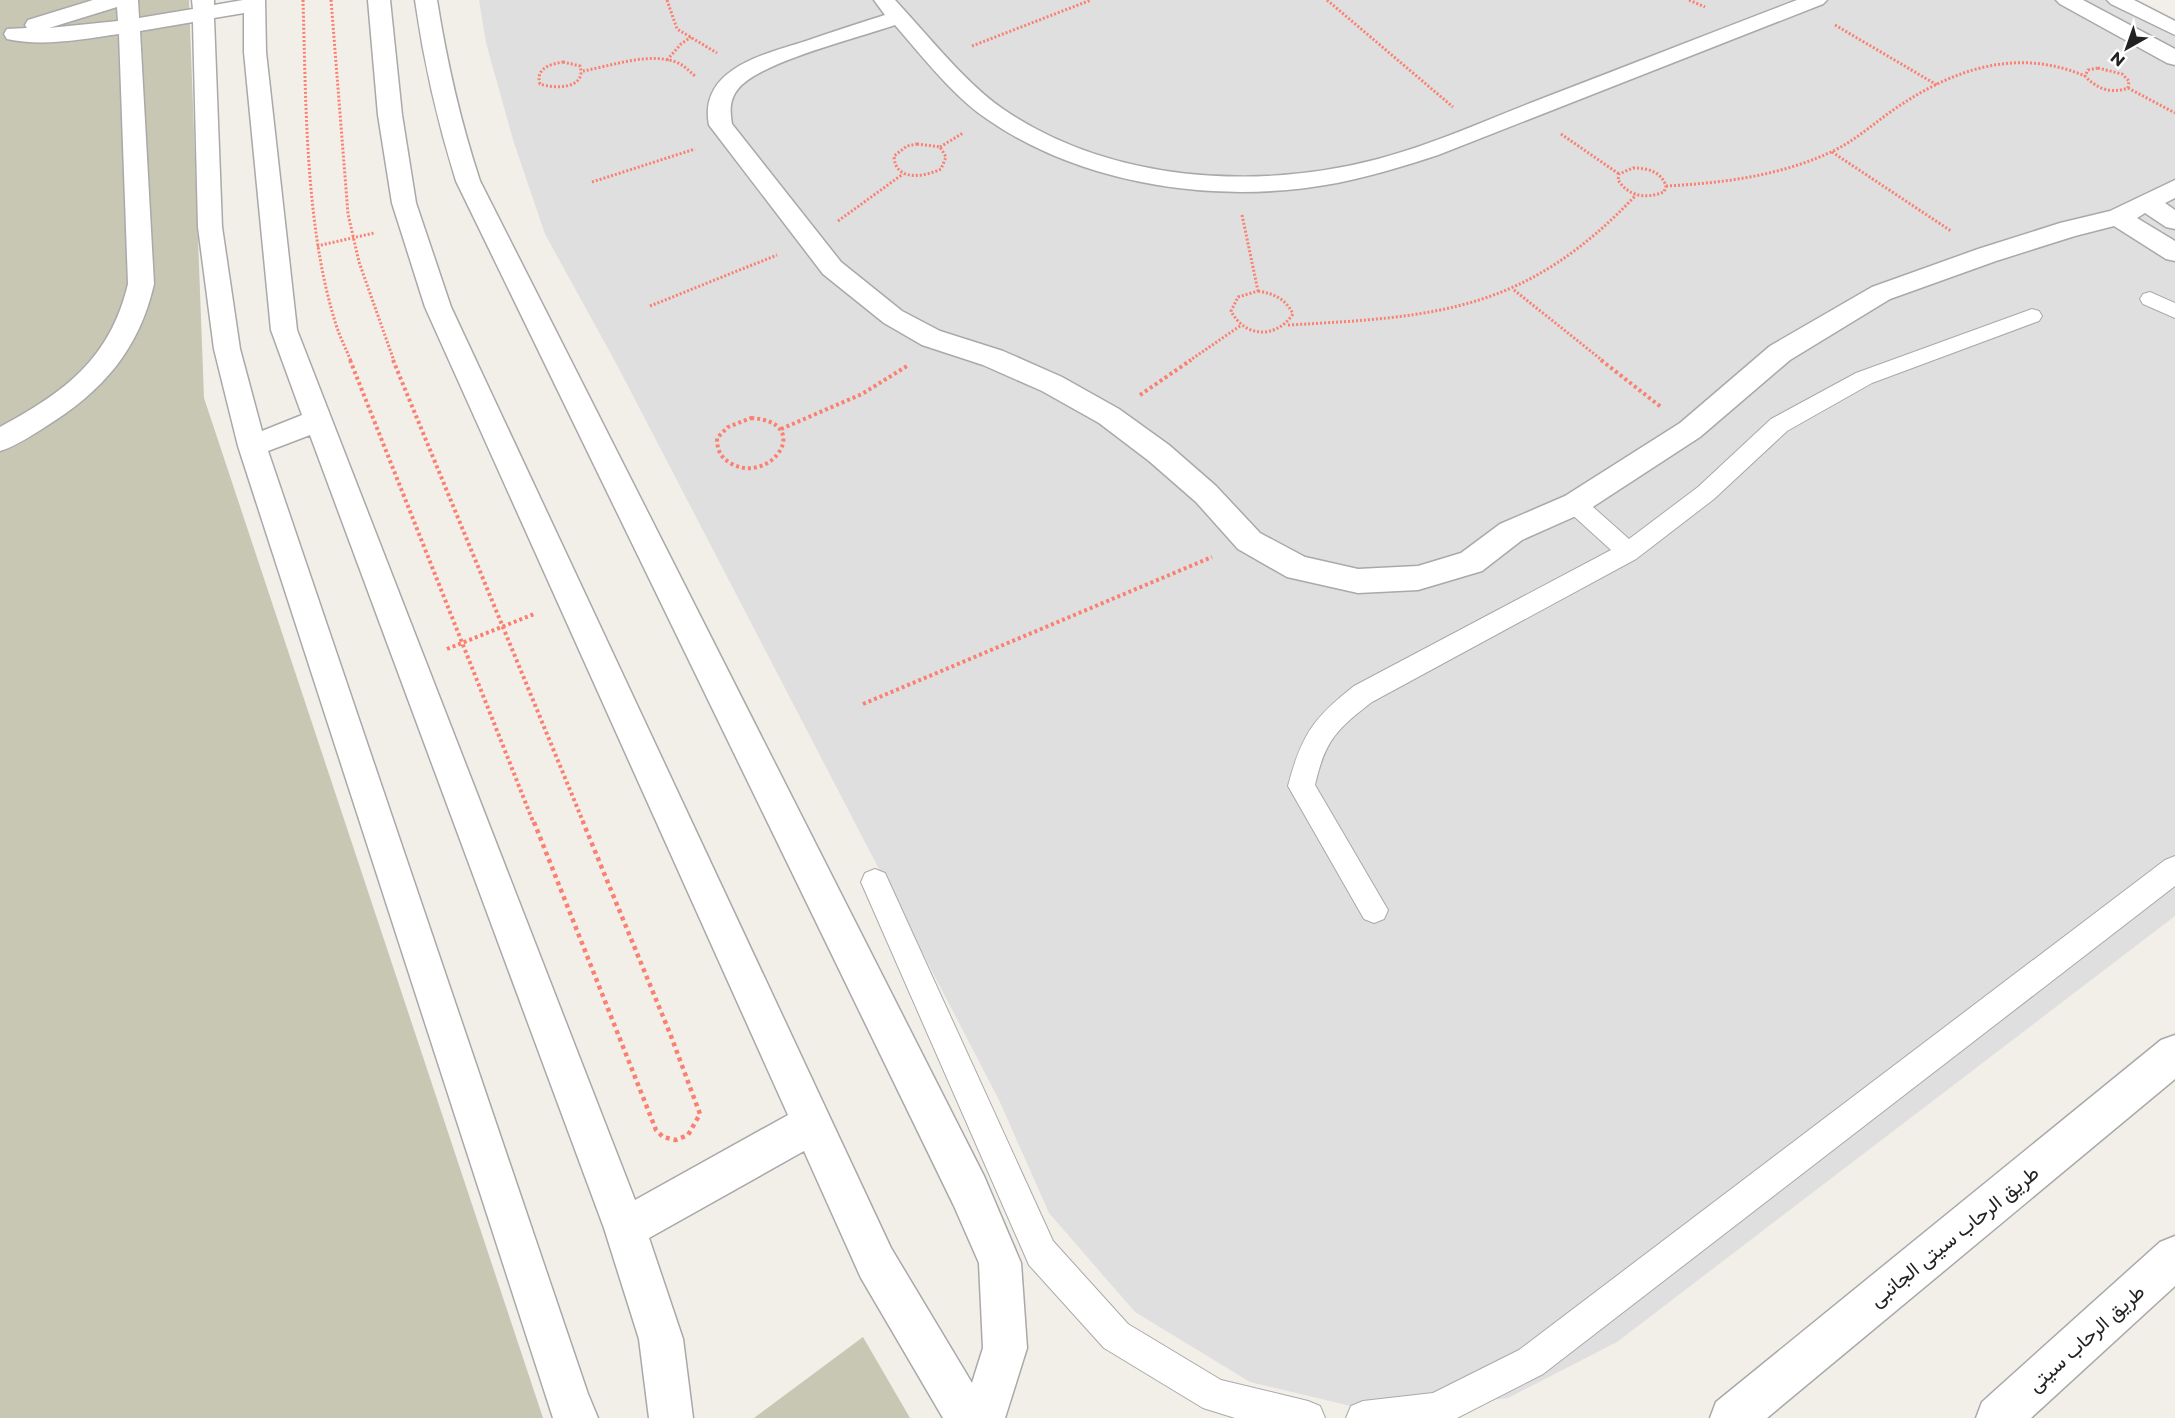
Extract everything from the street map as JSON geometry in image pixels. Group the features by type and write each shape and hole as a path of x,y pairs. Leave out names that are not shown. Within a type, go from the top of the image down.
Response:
{"street":[{"path":"8,36 48,20 119,0"},
{"path":"0,440 59,405 88,381 129,330 138,307 141,284 133,77 127,0"},
{"path":"379,0 390,115 404,202 438,307 876,1263 968,1418"},
{"path":"426,0 436,67 450,125 468,182 969,1191 999,1263 1005,1348 983,1418"},
{"path":"2067,0 2175,58"},
{"path":"2118,0 2175,29"},
{"path":"8,36 58,35 128,27 203,6 254,2 255,52 284,330 625,1228 662,1339 671,1418"},
{"path":"1809,3 1481,130 1383,165 1327,177 1264,183 1169,178 1125,170 1075,156 1031,136 994,114 936,60 891,9 745,71 731,83 722,96 718,111 721,125 832,268 893,316 931,338 1012,366 1052,384 1109,416 1159,453 1206,494 1249,541 1298,568 1358,581 1418,578 1471,562 1511,532 1575,504 1690,430 1780,353 1881,293 1987,255 2069,229 2118,218 2175,188"},
{"path":"203,6 210,227 227,349 252,446 568,1401 576,1418"},
{"path":"2147,203 2175,220"},
{"path":"2118,218 2175,253"},
{"path":"252,446 318,420"},
{"name":"طريق الرحاب سيتى الجانبى","path":"1732,1418 2175,1054"},
{"path":"625,1228 812,1124"},
{"name":"طريق الرحاب سيتى","path":"1998,1418 2175,1257"}],"lane":[{"path":"2150,299 2175,311"},
{"path":"1374,910 1301,786 1309,752 1326,723 1363,694 1629,552 1706,493 1779,425 1864,378 2032,316"},
{"path":"1575,504 1629,552"},
{"path":"1363,1418 1436,1410 1531,1362 2175,869"},
{"path":"875,882 1041,1253 1116,1336 1215,1396 1308,1418"}],"path":[{"path":"303,0 314,220 334,319 656,1130 662,1137 671,1141 681,1139 697,1124 700,1114 663,1015 372,304 348,214 331,0"},
{"path":"668,0 677,28 745,71"},
{"path":"936,60 1091,0"},
{"path":"1327,0 1481,130"},
{"path":"1809,3 1938,85"},
{"path":"667,60 681,44 691,38"},
{"path":"583,71 650,60 667,60 677,62 722,96"},
{"path":"1666,186 1740,180 1794,166 1832,152 1862,134 1896,108 1938,85 1986,67 2022,61 2065,68 2085,76 2098,87 2111,91 2128,88"},
{"path":"563,62 580,66 583,71 582,77 576,83 557,89 540,84 537,79 538,73 544,68 563,62"},
{"path":"2085,76 2088,70 2110,69 2122,74 2129,81 2128,88"},
{"path":"2128,88 2175,113"},
{"path":"1529,112 1619,174"},
{"path":"592,182 730,137"},
{"path":"917,144 940,147 946,158 940,169 923,176 903,174 896,169 893,163 894,156 907,146 917,144"},
{"path":"1832,152 1987,255"},
{"path":"1633,168 1642,168 1660,175 1666,186 1664,192 1656,196 1636,195 1621,186 1618,180 1619,174 1633,168"},
{"path":"1236,183 1258,291"},
{"path":"1288,325 1293,314 1288,302 1275,294 1258,291 1238,297 1233,304 1231,311 1240,326 1251,331 1265,333 1278,331 1288,325 1405,318 1461,307 1514,290 1580,251 1617,218 1636,195"},
{"path":"276,255 412,225"},
{"path":"1514,290 1690,430"},
{"path":"1109,416 1240,326"},
{"path":"781,429 826,412 868,392 903,369 934,344 931,338"},
{"path":"763,418 774,422 781,429 785,437 784,446 768,463 756,467 731,466 717,453 716,443 720,434 728,426 739,421 763,418"},
{"path":"863,704 1249,541"},
{"path":"410,664 572,598"}],"shaded area":[{"path":"0,0 189,0 204,398 543,1418 0,1418"},
{"path":"479,0 2105,0 2175,37 2175,916 1617,1342 1508,1398 1380,1413 1250,1382 1135,1312 1049,1213 999,1100 617,365 545,234 514,143 486,43"},
{"path":"863,1337 910,1418 754,1418"}]}
